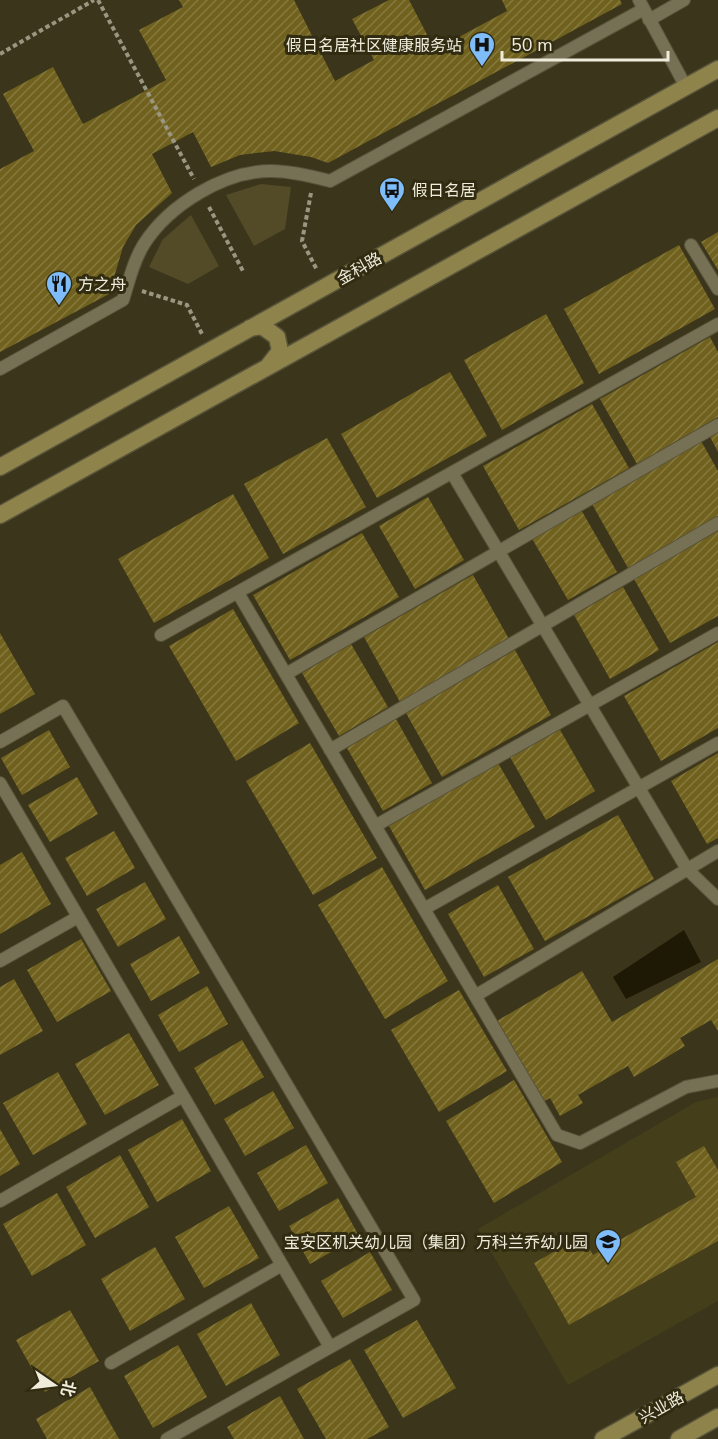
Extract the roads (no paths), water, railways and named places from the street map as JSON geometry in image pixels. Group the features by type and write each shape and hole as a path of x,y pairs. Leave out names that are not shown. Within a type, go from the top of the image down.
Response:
{"main road":[{"name":"金科路","path":"0,467 718,69"},
{"path":"0,514 718,118"},
{"path":"249,329 262,326 278,337 280,351 269,366"},
{"name":"兴业路","path":"603,1439 718,1375"},
{"path":"679,1439 718,1417"}],"lane":[{"path":"0,369 123,300 133,266 145,243 178,208 201,193 248,173 272,171 330,181 644,10 684,0"},
{"path":"644,10 686,87"},
{"path":"691,244 718,289"},
{"path":"161,635 718,324"},
{"path":"286,674 718,425"},
{"path":"452,473 687,868 718,899"},
{"path":"330,750 718,523"},
{"path":"238,593 557,1134 580,1143 686,1087 718,1081"},
{"path":"375,826 718,633"},
{"path":"0,742 63,706 414,1300 167,1439"},
{"path":"424,909 718,743"},
{"path":"0,783 330,1347"},
{"path":"475,996 718,851"},
{"path":"0,961 78,917"},
{"path":"0,1201 183,1096"},
{"path":"111,1363 282,1265"}],"place":[{"name":"假日名居社区健康服务站","path":"482,68"},
{"name":"假日名居","path":"392,213"},
{"name":"方之舟","path":"59,307"},
{"name":"宝安区机关幼儿园（集团）万科兰乔幼儿园","path":"608,1265"}]}
